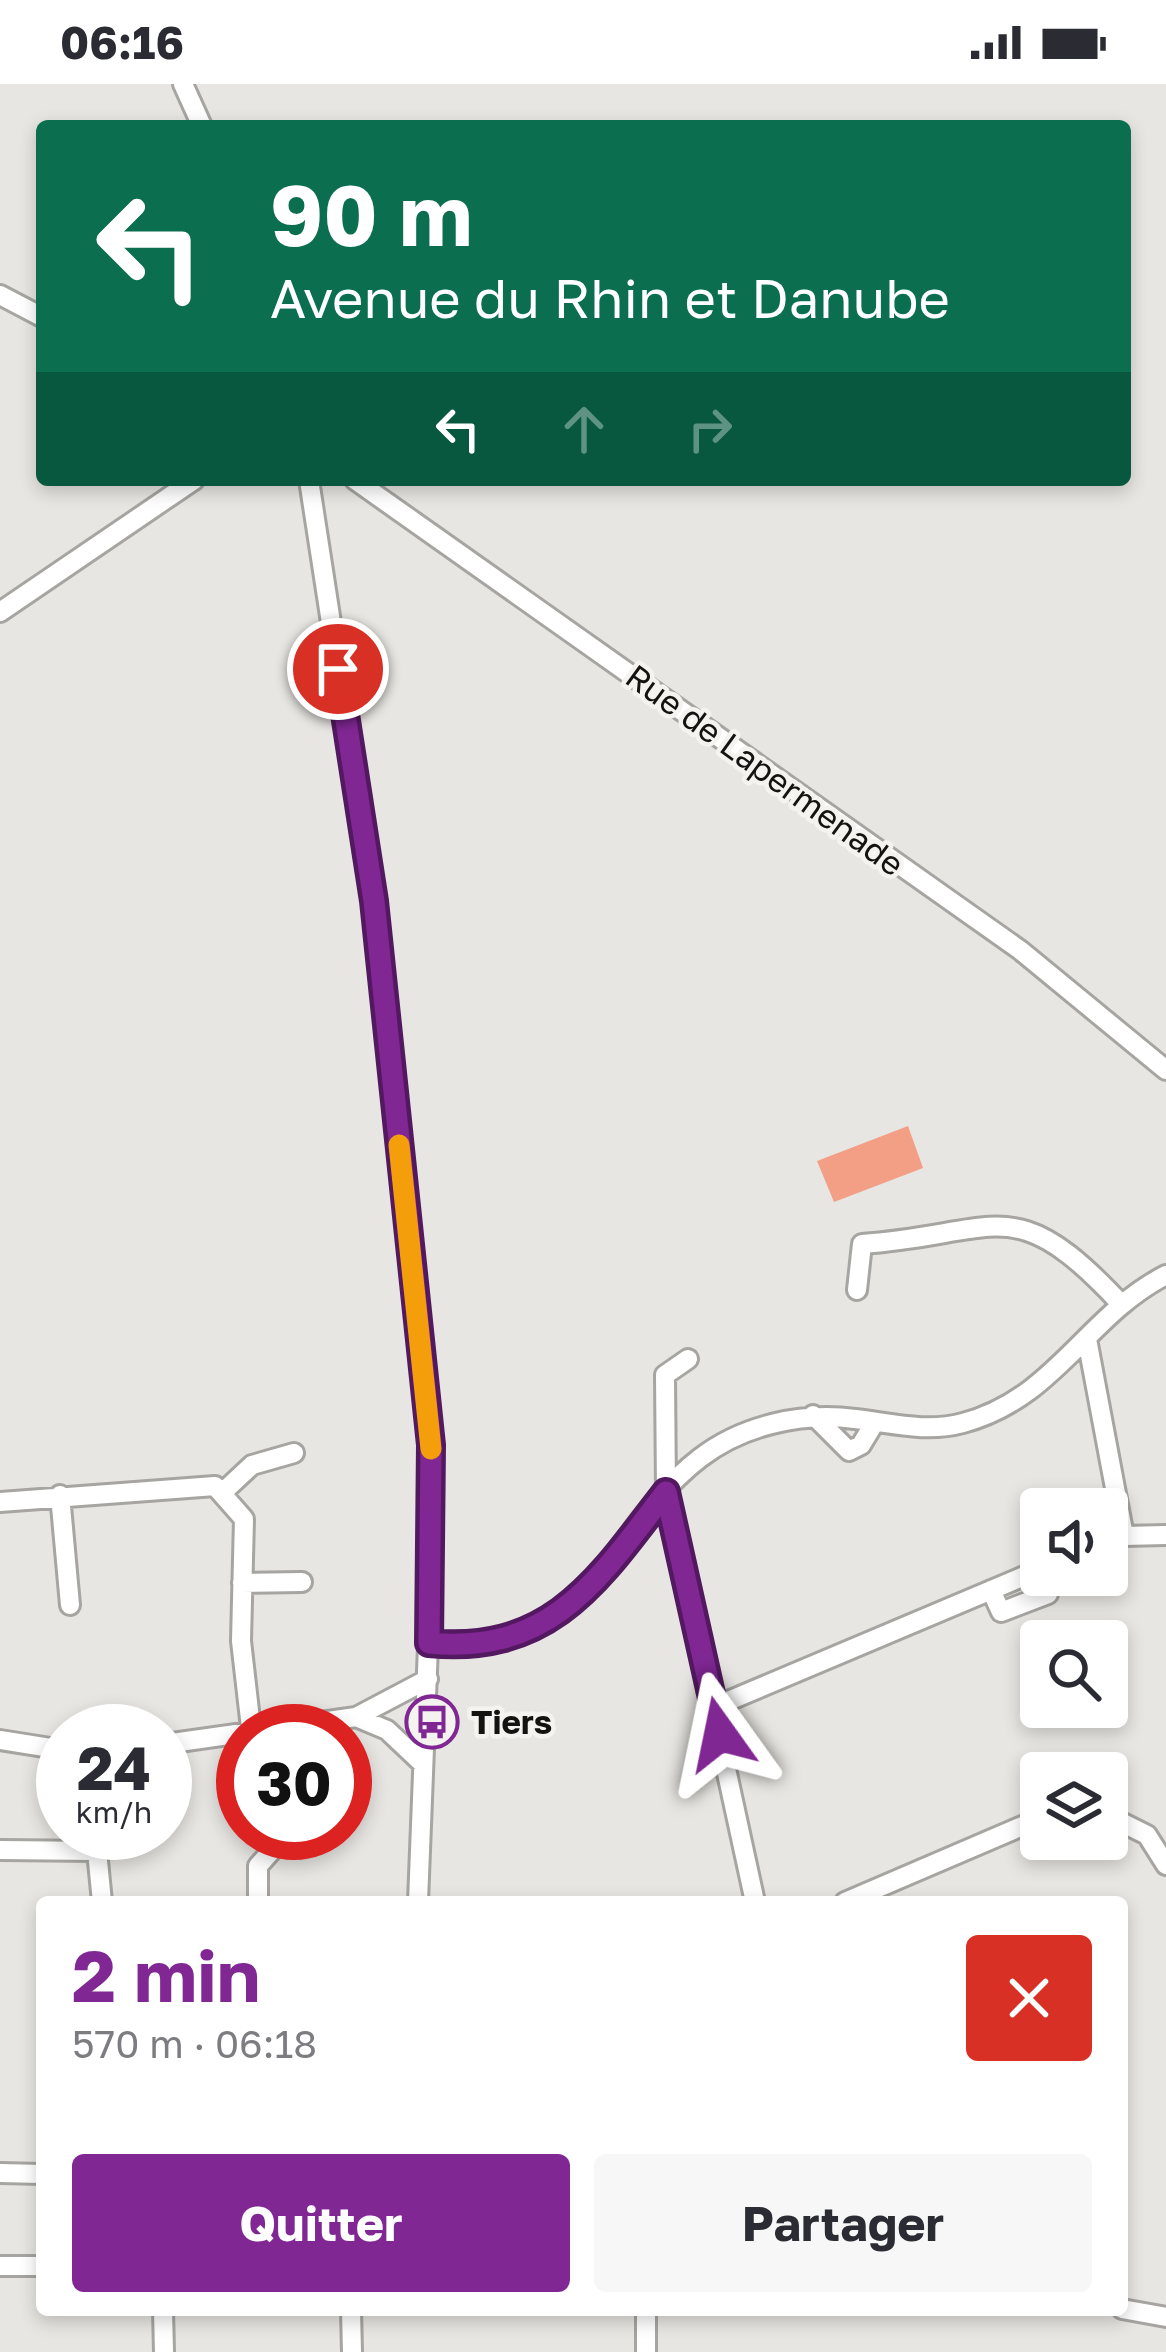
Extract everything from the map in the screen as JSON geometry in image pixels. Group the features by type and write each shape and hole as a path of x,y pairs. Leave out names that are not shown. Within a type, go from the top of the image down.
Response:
{"street":[{"path":"183,84 199,120"},
{"path":"0,295 36,314"},
{"path":"0,611 185,486"},
{"path":"310,486 374,901 431,1445 428,1679 418,1896"},
{"name":"Rue de Lapermenade","path":"363,486 1020,950 1166,1070"},
{"path":"857,1289 862,1244 994,1224 1031,1228 1074,1254 1121,1304"},
{"path":"429,1643 488,1643 548,1621 601,1576 666,1492 700,1458 739,1436 813,1415 923,1429 998,1411 1041,1388 1121,1304 1166,1275"},
{"path":"1087,1340 1108,1488"},
{"path":"688,1359 665,1376 666,1492 753,1896"},
{"path":"813,1415 849,1451 862,1445 875,1422"},
{"path":"222,1493 252,1466 295,1453"},
{"path":"0,1502 215,1486 244,1519 241,1640 248,1704"},
{"path":"60,1495 70,1605"},
{"path":"1128,1538 1166,1535"},
{"path":"714,1707 1020,1580"},
{"path":"242,1583 302,1582"},
{"path":"372,1709 428,1679"},
{"path":"372,1724 387,1730 423,1764"},
{"path":"0,1740 36,1746"},
{"path":"1128,1826 1147,1835 1166,1865"},
{"path":"859,1896 1020,1827"},
{"path":"0,1850 36,1847"},
{"path":"99,1860 102,1896"},
{"path":"258,1896 258,1866 263,1860"},
{"path":"0,2174 36,2174"},
{"path":"0,2266 36,2266"},
{"path":"1128,2309 1166,2318"},
{"path":"163,2316 164,2352"},
{"path":"351,2316 352,2352"},
{"path":"646,2316 646,2352"}],"shaded area":[{"path":"908,1126 923,1168 834,1202 817,1161"}],"slow traffic":[{"path":"399,1145 431,1449"}],"place":[{"name":"Tiers","path":"432,1722"}],"route":[{"path":"338,669 374,901 431,1445 429,1643 488,1643 548,1621 601,1576 666,1492 720,1734"}]}
